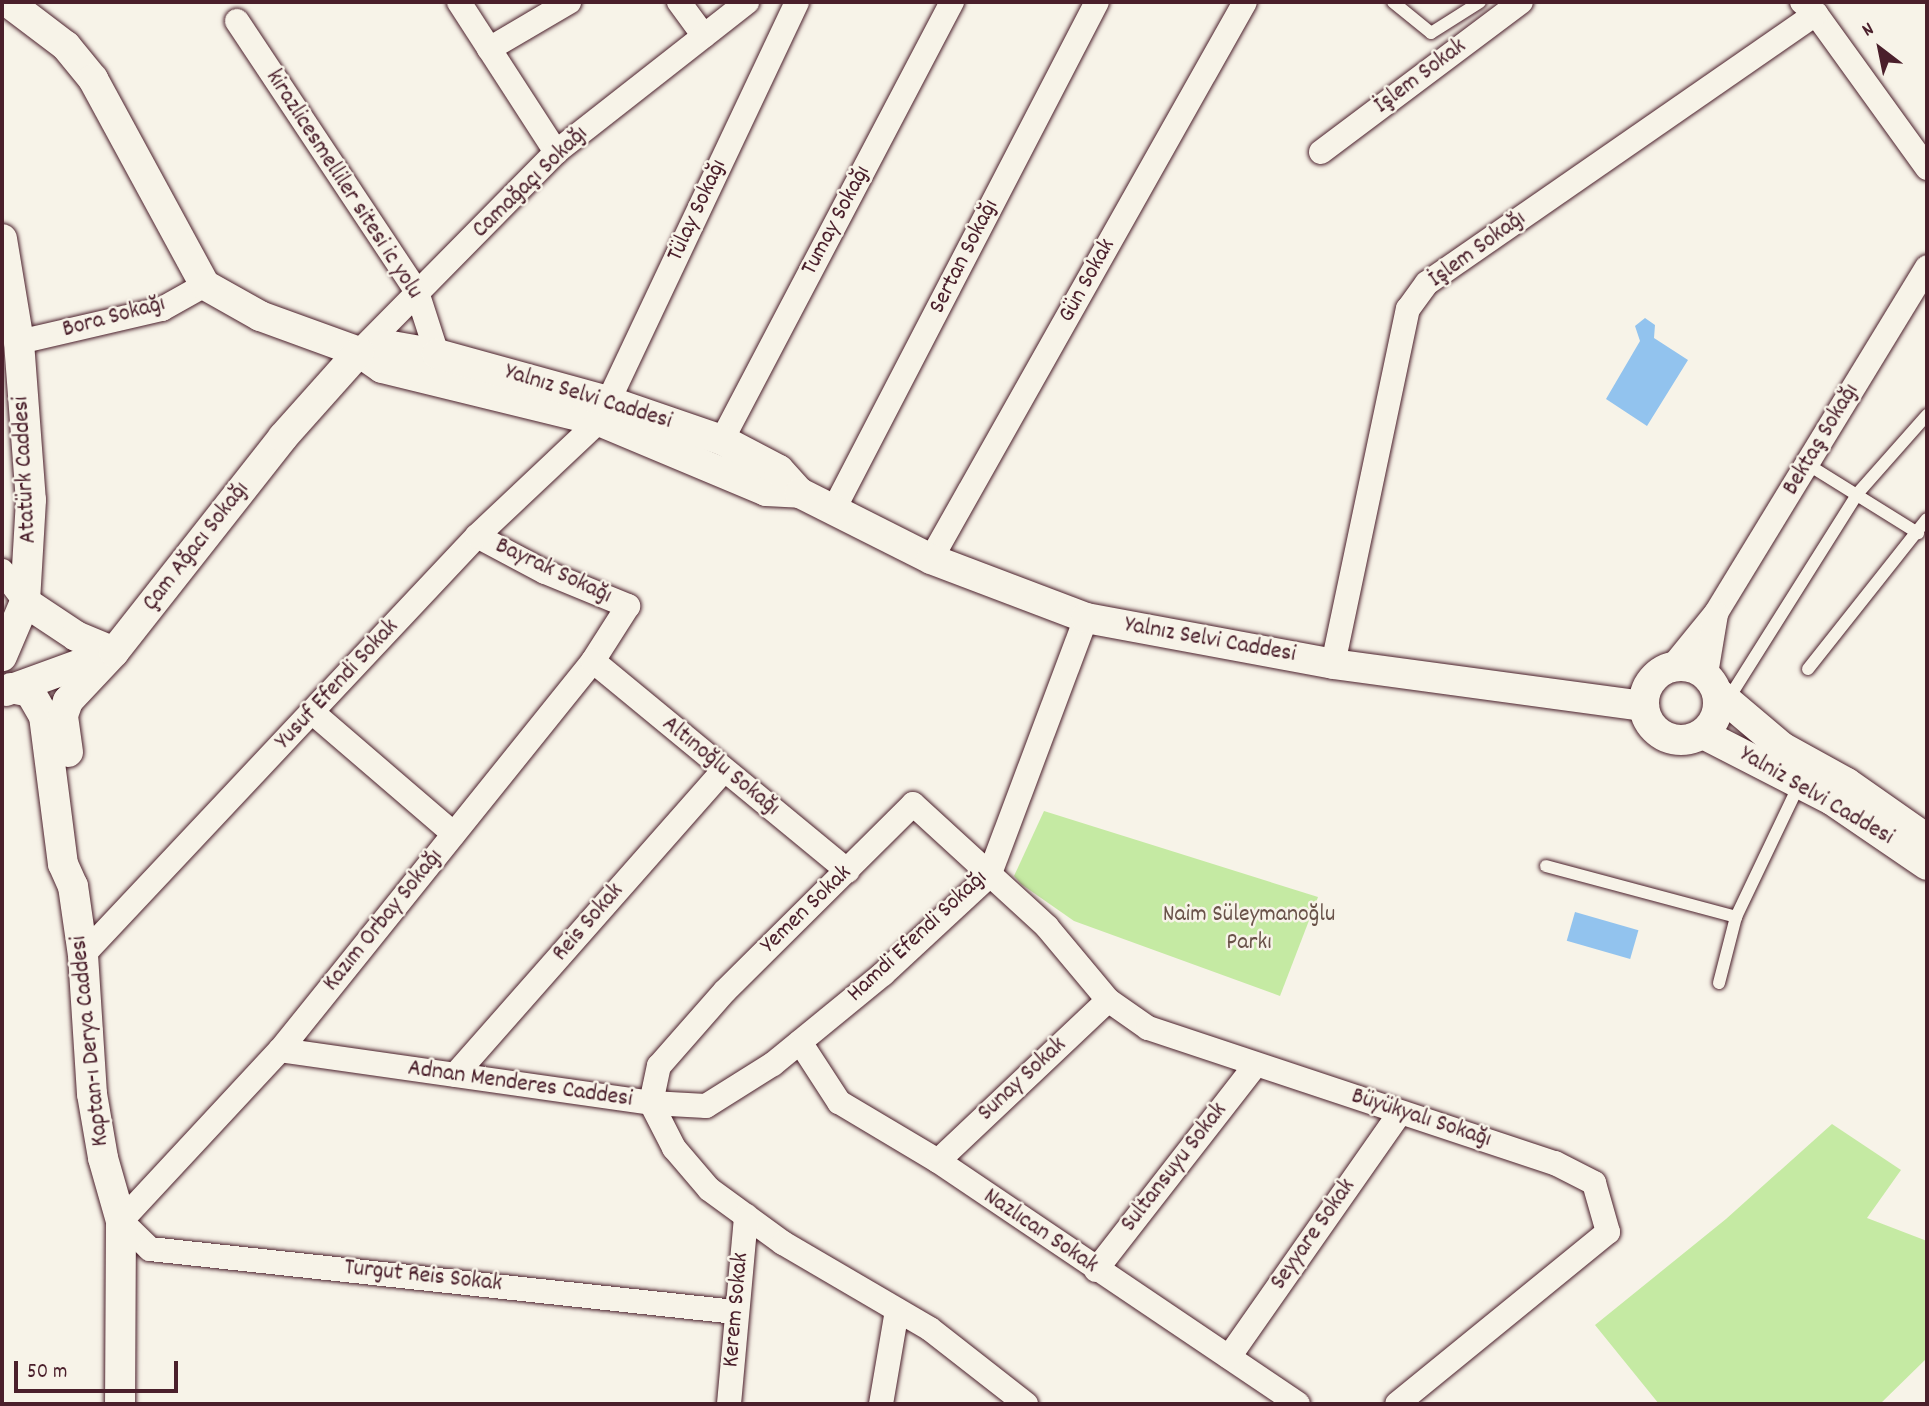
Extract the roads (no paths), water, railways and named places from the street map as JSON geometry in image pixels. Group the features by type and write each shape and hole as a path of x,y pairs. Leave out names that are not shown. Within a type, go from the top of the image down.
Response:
{"street":[{"path":"8,2 66,46 93,79 205,285"},
{"path":"459,2 556,152"},
{"path":"489,48 569,2"},
{"path":"679,2 704,36"},
{"name":"Camağaçı Sokağı","path":"359,352 556,152 747,2"},
{"name":"Tülay Sokağı","path":"603,411 797,2"},
{"name":"Tumay Sokağı","path":"722,440 952,2"},
{"name":"Sertan Sokağı","path":"833,511 1097,2"},
{"name":"Gün Sokak","path":"931,559 1245,2"},
{"name":"İşlem Sokak","path":"1321,152 1521,2"},
{"path":"1809,8 1927,168"},
{"name":"İşlem Sokağı","path":"1333,664 1408,309 1427,283 1809,8"},
{"name":"kirazlicesmelliler sitesi ic yolu","path":"237,22 417,292 437,354"},
{"path":"2,24 66,46"},
{"name":"Atatürk Caddesi","path":"2,239 19,342 31,500 25,602 3,648"},
{"name":"Bektaş Sokağı","path":"1716,613 1927,267"},
{"name":"Yalnız Selvi Caddesi","path":"205,285 260,316 359,352 382,368 603,411 722,440 779,470 800,493 931,559 1086,618 1333,664 1644,706"},
{"name":"Bora Sokağı","path":"19,342 162,309 205,285"},
{"name":"Yalnız Selvi Caddesi","path":"359,352 386,345 437,354 603,411 766,491 800,493"},
{"name":"Çam Ağacı Sokağı","path":"114,652 283,437 359,352"},
{"name":"Yusuf Efendi Sokak","path":"83,955 477,536 603,411"},
{"name":"Bayrak Sokağı","path":"477,536 545,572 628,606"},
{"path":"2,570 25,602 76,636 114,652"},
{"name":"Kazım Orbay Sokağı","path":"121,1221 280,1050 593,662 628,606"},
{"path":"1716,613 1717,716 1703,734 1678,740 1665,737 1647,719 1644,706 1651,681 1672,667 1716,613"},
{"name":"Hamdi Efendi Sokağı","path":"651,1103 706,1106 800,1042 883,974 989,876 1086,618"},
{"path":"6,691 114,652"},
{"name":"Kaptan-ı Derya Caddesi","path":"72,886 80,860 63,715 68,701 114,652"},
{"name":"Altınoğlu Sokağı","path":"593,662 848,871"},
{"path":"1672,667 1685,666 1717,689 1782,747 1927,839"},
{"name":"Kaptan-ı Derya Caddesi","path":"6,691 30,692 44,716 63,864 72,886 83,955 92,1094 103,1158 121,1221 120,1404"},
{"path":"312,712 454,834"},
{"name":"Yalniz Selvi Caddesi","path":"1703,734 1800,783 1927,865"},
{"name":"Reis Sokak","path":"455,1075 723,771"},
{"name":"Yemen Sokak","path":"651,1103 659,1066 725,991 913,804 989,876"},
{"name":"Büyükyalı Sokağı","path":"989,876 1047,928 1108,1000 1149,1028 1255,1066 1556,1163 1594,1182 1608,1232 1397,1404"},
{"name":"Sunay Sokak","path":"938,1161 1108,1000"},
{"name":"Nazlıcan Sokak","path":"800,1042 839,1102 938,1161 1298,1404"},
{"name":"Adnan Menderes Caddesi","path":"280,1050 651,1103 674,1148 709,1189 783,1243 930,1329 1026,1404"},
{"name":"Sultansuyu Sokak","path":"1096,1270 1255,1066"},
{"name":"Seyyare Sokak","path":"1229,1357 1400,1113"},
{"name":"Kerem Sokak","path":"729,1404 746,1216"},
{"name":"Turgut Reis Sokak","path":"121,1221 150,1248 736,1312"},
{"path":"881,1404 897,1310"}],"lane":[{"path":"1393,2 1431,33 1480,2"},
{"path":"1717,689 1858,493 1927,415"},
{"path":"1807,464 1833,483 1858,493 1918,533"},
{"path":"1808,669 1927,519"},
{"path":"1719,982 1735,916 1800,783"},
{"path":"1546,866 1735,916"}],"water":[{"path":"1645,318 1655,325 1654,338 1688,360 1647,426 1606,399 1640,341 1635,326"},
{"path":"1575,912 1638,930 1630,959 1567,941"}],"park label":[{"name":"Naim Süleymanoğlu Parkı","path":"1249,930"}]}
